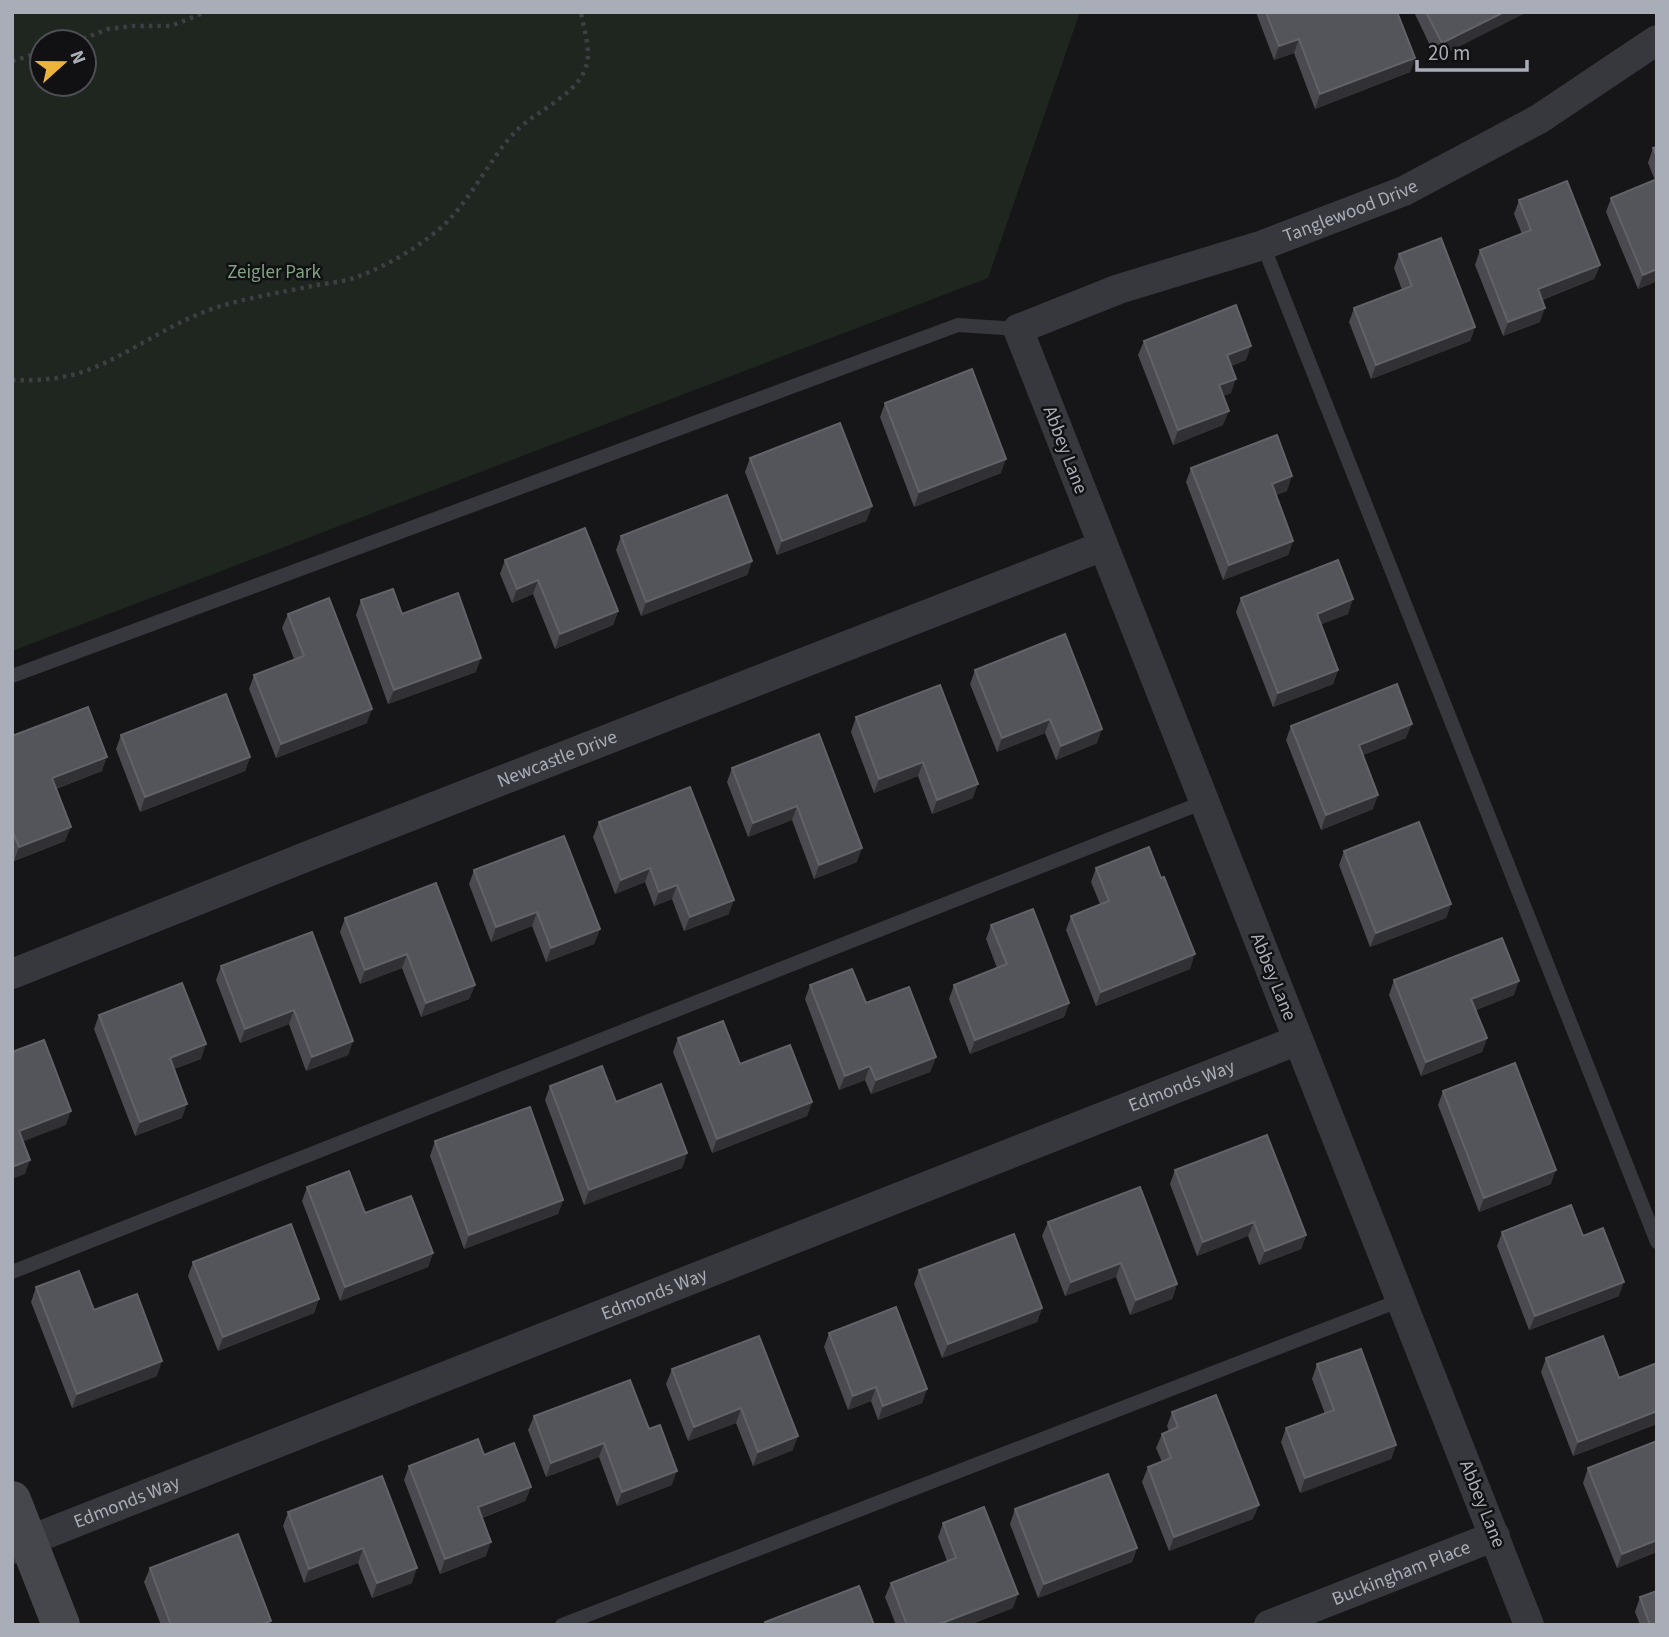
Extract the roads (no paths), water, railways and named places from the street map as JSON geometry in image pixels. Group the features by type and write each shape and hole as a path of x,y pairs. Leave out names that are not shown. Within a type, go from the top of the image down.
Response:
{"street":[{"name":"Tanglewood Drive","path":"1018,329 1119,289 1263,245 1404,191 1539,119 1657,40"},
{"name":"Abbey Lane","path":"1018,329 1529,1625"},
{"name":"Newcastle Drive","path":"12,974 1103,546"},
{"name":"Edmonds Way","path":"20,1545 1298,1040"},
{"path":"12,1500 20,1545 61,1625"},
{"name":"Buckingham Place","path":"1269,1625 1495,1536"}],"lane":[{"path":"1263,245 1657,1242"},
{"path":"12,676 958,325 1018,329"},
{"path":"12,1272 1204,802"},
{"path":"562,1625 1401,1300"}],"park label":[{"name":"Zeigler Park","path":"274,272"}]}
